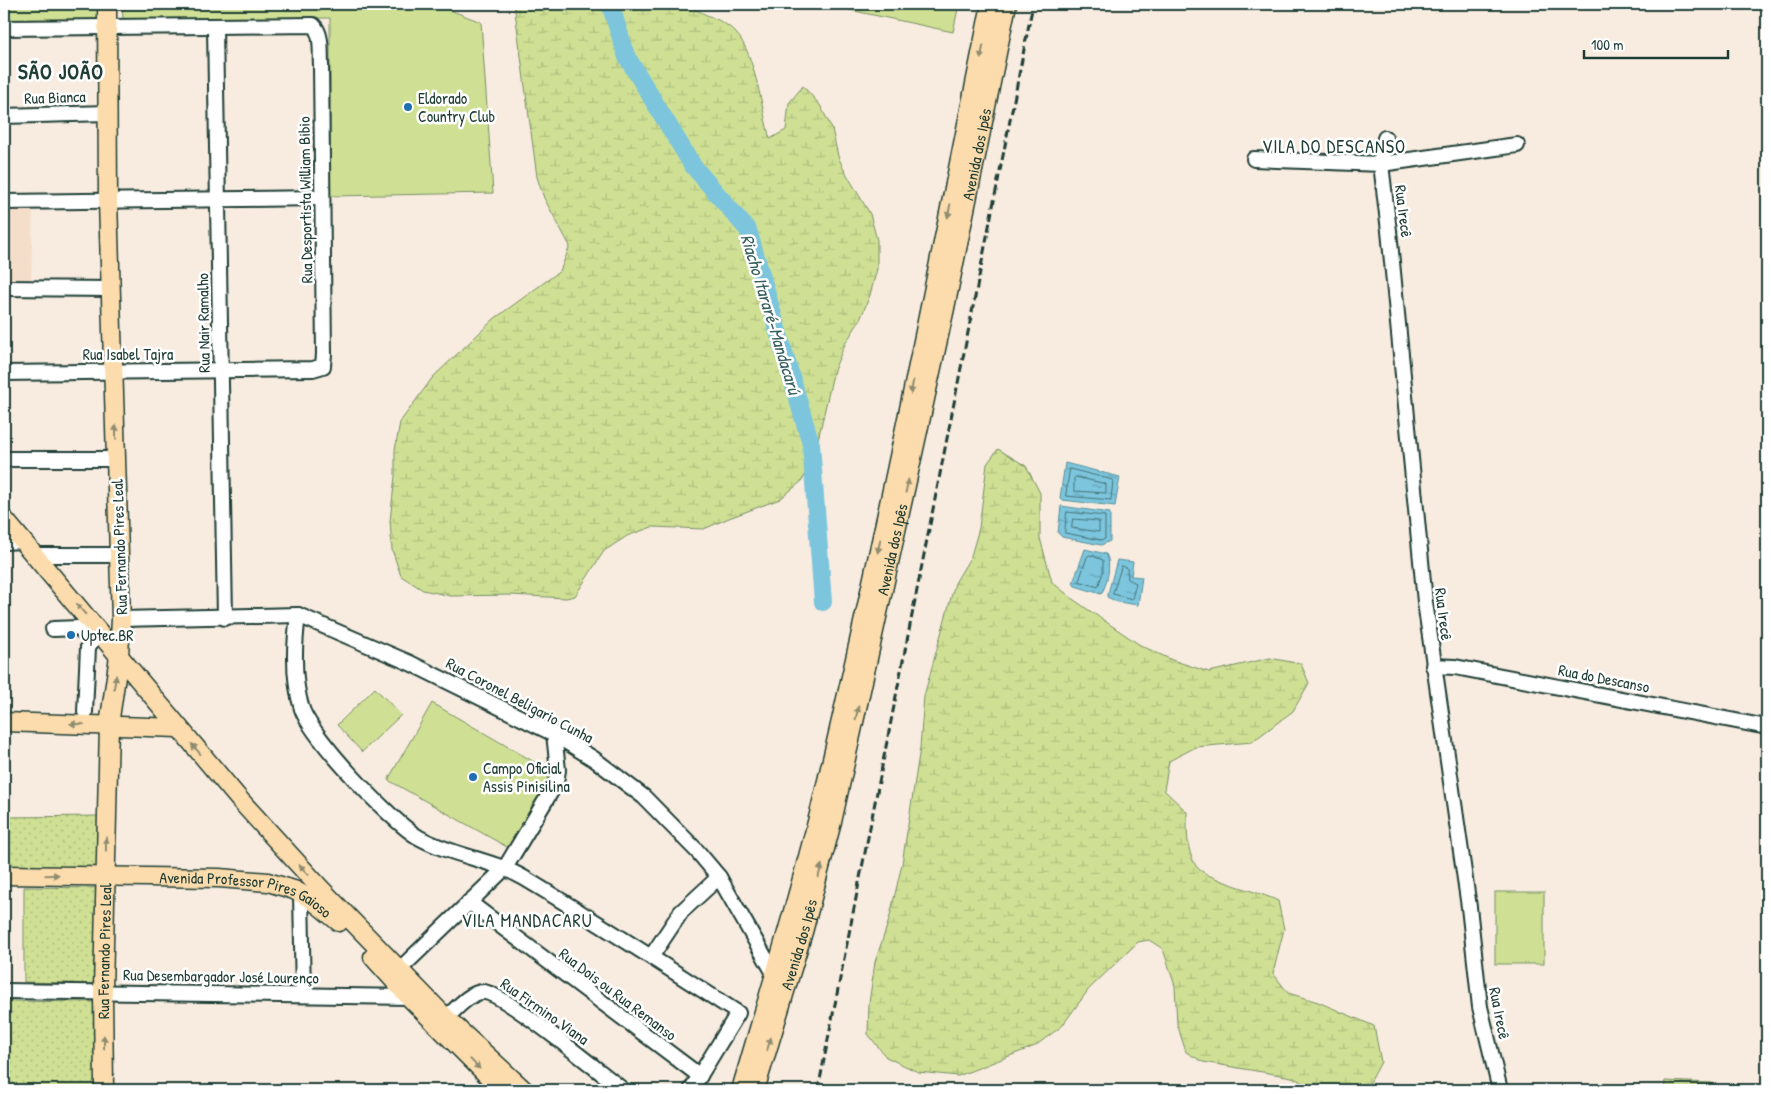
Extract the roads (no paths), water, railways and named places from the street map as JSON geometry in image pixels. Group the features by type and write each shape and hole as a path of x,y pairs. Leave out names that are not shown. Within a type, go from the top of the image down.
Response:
{"main road":[{"name":"Rua Fernando Pires Leal","path":"104,1090 103,992 109,725 120,656 121,619 108,201 107,4"},
{"name":"Avenida dos Ipês","path":"935,318 991,4"},
{"name":"Avenida dos Ipês","path":"755,1090 820,871 876,591 935,318 1007,4"},
{"path":"4,519 36,555 95,635 120,656 178,728 314,881 400,969 449,1026 524,1090"},
{"name":"Avenida dos Ipês","path":"740,1090 774,975 870,622"},
{"path":"4,722 178,728"},
{"name":"Avenida Professor Pires Gaioso","path":"4,875 106,875 243,879 268,882 301,894 326,910 408,997 449,1026 502,1090"}],"street":[{"name":"Rua Desportista William Bibio","path":"215,28 313,25 317,32 320,48 324,359 323,366 313,369"},
{"path":"4,28 215,28"},
{"name":"Rua Nair Ramalho","path":"215,28 225,618"},
{"name":"Rua Bianca","path":"4,116 107,113"},
{"name":"Rua Irecê","path":"1385,138 1381,164 1419,547 1433,666 1469,908 1480,1007 1500,1090"},
{"path":"1254,159 1381,164 1517,145"},
{"path":"4,202 322,198"},
{"path":"4,288 111,289"},
{"name":"Rua Isabel Tajra","path":"4,373 313,369"},
{"path":"4,459 116,459"},
{"path":"4,542 23,541"},
{"path":"36,555 118,555"},
{"path":"121,619 298,615 296,629 298,688 302,708 315,732 381,808 408,830 441,847 505,868 596,921 738,1013 691,1090"},
{"name":"Rua Coronel Beligario Cunha","path":"298,615 410,663 554,734 594,758 644,797 688,841 719,877 774,975"},
{"path":"53,629 80,628 95,635 88,646 85,712"},
{"name":"Rua do Descanso","path":"1433,666 1455,667 1767,727"},
{"path":"400,969 505,868 556,783 558,770 554,734"},
{"path":"651,957 681,912 719,877"},
{"path":"301,894 303,995"},
{"name":"Rua Dois ou Rua Remanso","path":"469,902 700,1076"},
{"name":"Rua Desembargador José Lourenço","path":"4,991 408,997"},
{"name":"Rua Firmino Viana","path":"449,1026 472,995 480,992 491,993 537,1024 623,1090"}],"water":[{"path":"1065,463 1120,477 1115,506 1062,500 1060,498"},
{"path":"1061,506 1110,513 1110,541 1101,545 1062,537 1058,533"},
{"path":"1085,549 1106,554 1108,558 1108,574 1101,594 1075,586 1073,583"},
{"path":"1117,560 1133,562 1131,576 1142,577 1138,605 1118,602 1107,597"}],"waterway":[{"name":"Riacho Itararé-Mandacarú","path":"610,4 627,57 693,166 748,230 811,444 823,602"}],"railway":[{"path":"818,1090 1033,4"}],"place":[{"name":"Eldorado Country Club","path":"408,107"},
{"name":"Uptec.BR","path":"71,635"},
{"name":"Campo Oficial Assis Pinisilina","path":"473,777"}],"district":[{"name":"SÃO JOÃO","path":"61,71"},
{"name":"VILA DO DESCANSO","path":"1334,146"},
{"name":"VILA MANDACARU","path":"527,920"}]}
